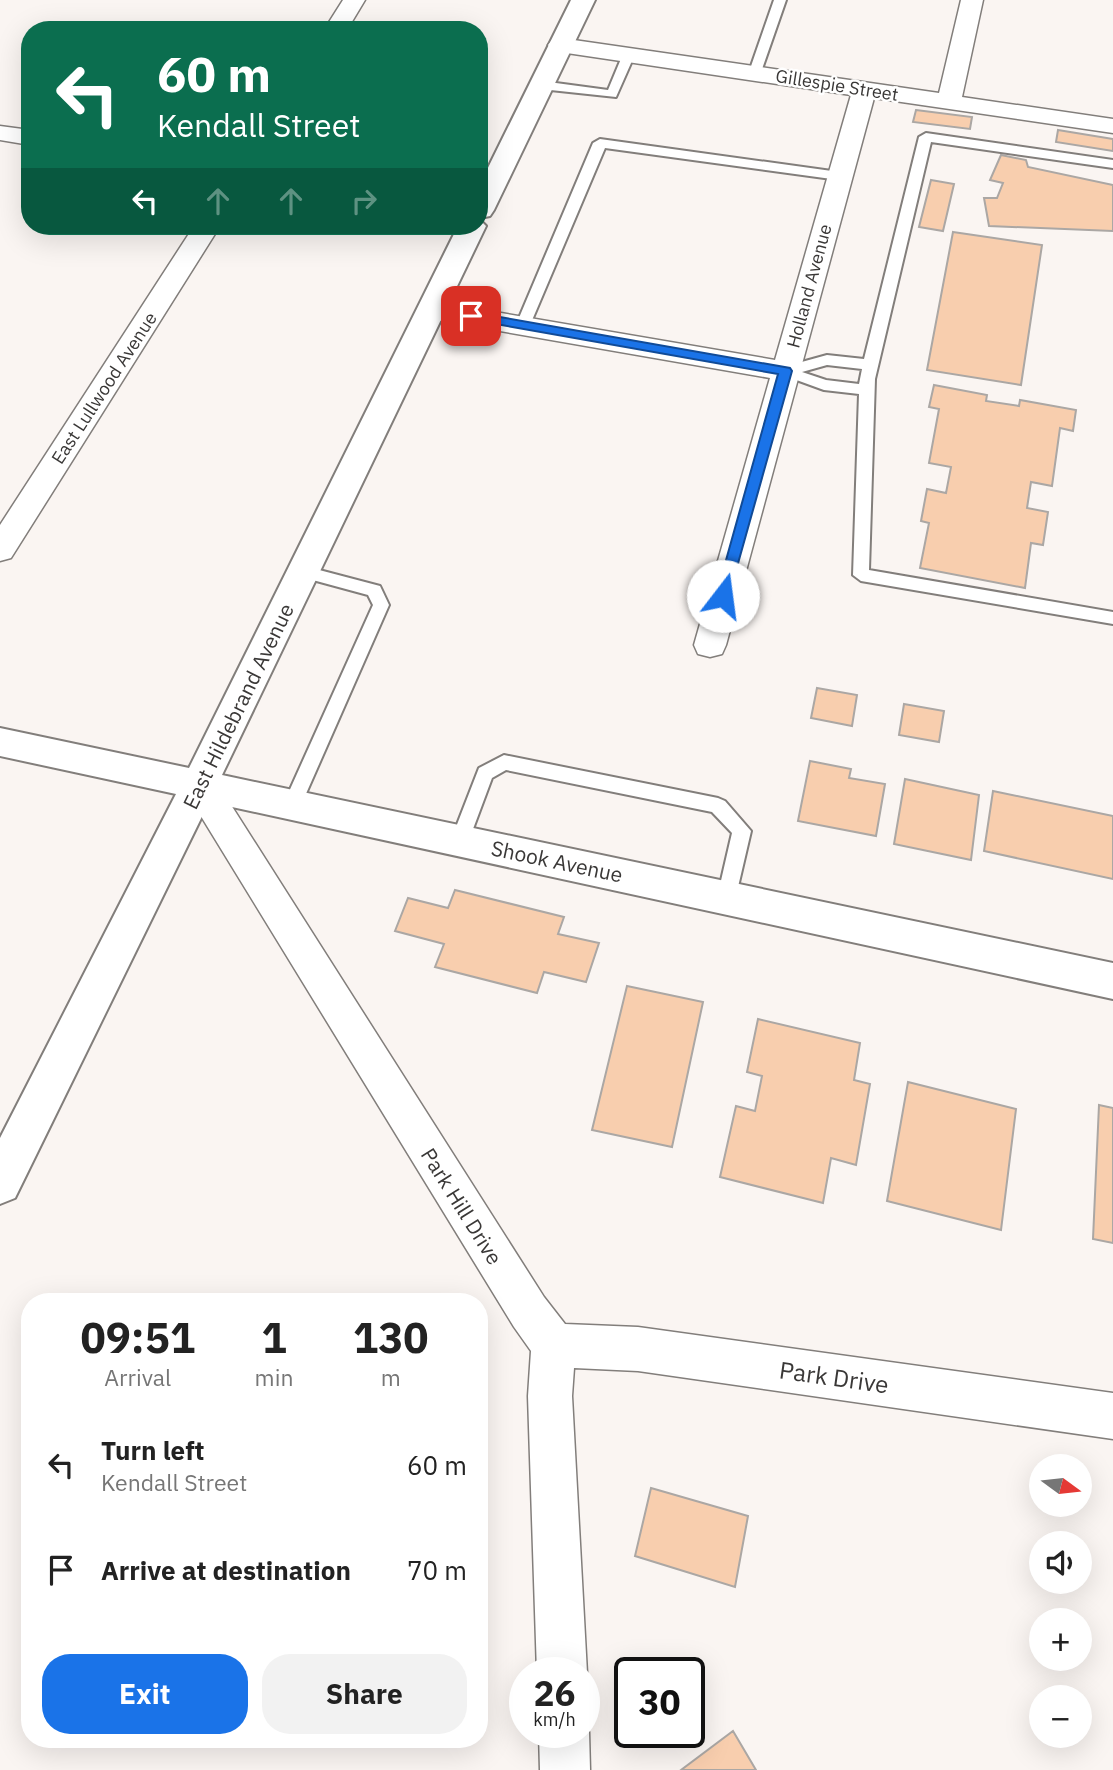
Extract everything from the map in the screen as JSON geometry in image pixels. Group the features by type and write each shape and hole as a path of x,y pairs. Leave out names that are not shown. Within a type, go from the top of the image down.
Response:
{"main road":[{"path":"488,194 583,0"},
{"name":"East Hildebrand Avenue","path":"0,1183 200,785 468,235"},
{"name":"Shook Avenue","path":"0,742 1113,981"}],"street":[{"path":"341,21 354,0"},
{"path":"949,102 972,0"},
{"name":"Gillespie Street","path":"560,45 1113,126"},
{"name":"Holland Avenue","path":"710,645 864,90"},
{"path":"0,133 21,136"},
{"name":"East Lullwood Avenue","path":"0,550 201,235"},
{"path":"431,310 785,371"},
{"name":"Park Hill Drive","path":"200,785 529,1312 554,1345"},
{"path":"554,1345 550,1396 561,1657"},
{"name":"Park Drive","path":"554,1345 638,1349 1113,1416"},
{"path":"564,1748 565,1770"}],"lane":[{"path":"755,72 780,0"},
{"path":"541,85 612,94 629,54"},
{"path":"1113,164 926,137 866,390 861,575 1113,618"},
{"path":"523,324 600,143 839,176"},
{"path":"785,371 827,360 870,365"},
{"path":"785,371 824,385 866,390"},
{"path":"292,805 381,605 374,590 304,572"},
{"path":"460,840 485,773 504,762 718,806 742,831 727,898"}],"building":[{"path":"916,110 972,117 970,129 913,122"},
{"path":"1058,130 1113,139 1113,151 1056,142"},
{"path":"1001,155 1026,160 1028,167 1113,185 1113,231 989,226 984,198 997,198 1003,183 990,180"},
{"path":"931,180 954,184 943,231 919,227"},
{"path":"953,232 1042,245 1021,385 927,370"},
{"path":"934,385 987,395 986,401 1019,406 1020,400 1076,410 1073,431 1060,428 1052,486 1031,482 1027,508 1048,512 1043,545 1031,543 1025,588 920,568 929,523 921,521 927,489 946,493 951,467 929,463 939,409 929,407"},
{"path":"817,688 857,695 852,726 811,718"},
{"path":"904,704 944,711 939,742 899,735"},
{"path":"810,761 851,769 849,778 885,784 876,836 798,821"},
{"path":"905,779 979,795 971,860 894,844"},
{"path":"993,791 1113,816 1113,879 984,851"},
{"path":"455,890 564,917 558,934 599,943 586,982 544,972 537,993 435,967 444,944 395,931 408,898 448,908"},
{"path":"627,986 703,1002 672,1147 592,1130"},
{"path":"758,1019 860,1043 854,1080 870,1084 856,1165 831,1158 823,1203 720,1177 736,1106 755,1111 762,1076 747,1072"},
{"path":"908,1082 1016,1109 1001,1230 887,1201"},
{"path":"1099,1105 1113,1108 1113,1243 1093,1239"},
{"path":"651,1488 748,1516 735,1587 635,1556"},
{"path":"733,1731 756,1770 681,1770"}],"route":[{"path":"471,316 785,371 723,596"}]}
